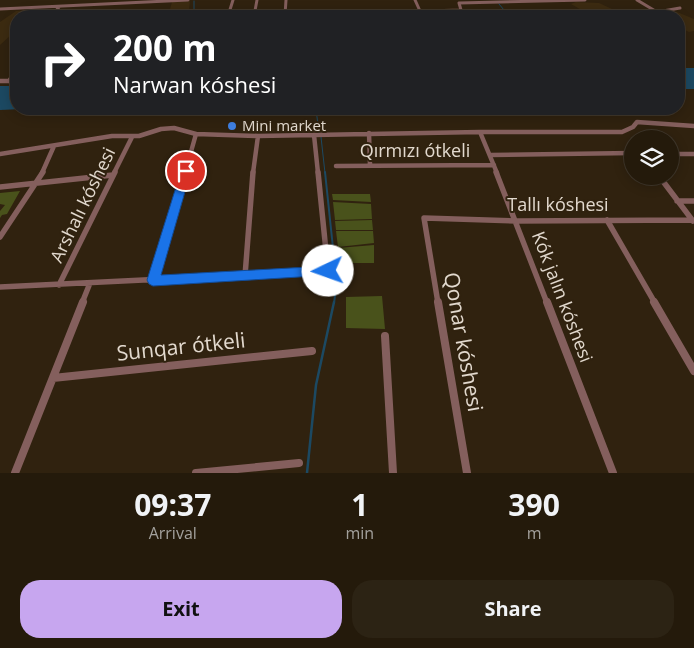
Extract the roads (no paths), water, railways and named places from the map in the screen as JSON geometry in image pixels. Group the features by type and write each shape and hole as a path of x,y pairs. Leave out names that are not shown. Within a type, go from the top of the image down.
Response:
{"street":[{"path":"0,9 188,0"},
{"path":"461,10 458,3 585,0"},
{"path":"637,0 654,10"},
{"path":"56,10 59,6"},
{"path":"668,10 680,8"},
{"path":"0,81 9,81"},
{"path":"0,154 112,136 139,136 162,128 174,128 196,134 258,136 369,133 622,132 634,128 637,122 694,126"},
{"name":"Kók jalın kóshesi","path":"480,132 516,220 613,473"},
{"path":"369,133 370,165"},
{"path":"153,280 196,134"},
{"path":"0,288 328,271 314,135"},
{"path":"245,276 251,188 258,136"},
{"name":"Arshalı kóshesi","path":"59,285 132,137"},
{"path":"0,237 37,183 54,146"},
{"path":"490,155 624,153"},
{"path":"679,154 694,154"},
{"name":"Qırmızı ótkeli","path":"336,166 494,165"},
{"path":"0,188 112,175"},
{"path":"665,185 693,222"},
{"path":"677,201 694,201"},
{"name":"Tallı kóshesi","path":"424,218 693,222"},
{"name":"Qonar kóshesi","path":"424,218 467,473"},
{"path":"606,220 694,371"},
{"path":"15,473 90,283"},
{"path":"385,336 393,473"},
{"name":"Sunqar ótkeli","path":"53,378 312,351"},
{"path":"196,473 299,463"}],"water":[{"path":"685,68 694,68 694,89 685,89"},
{"path":"0,86 10,86 10,110 0,110"}],"waterway":[{"path":"194,1 194,10"},
{"path":"499,4 504,10"},
{"path":"317,115 319,133"},
{"path":"321,137 325,173"},
{"path":"325,172 335,267"},
{"path":"334,303 336,289"},
{"path":"307,473 316,385 334,302"}],"place":[{"name":"Mini market","path":"232,126"}]}
